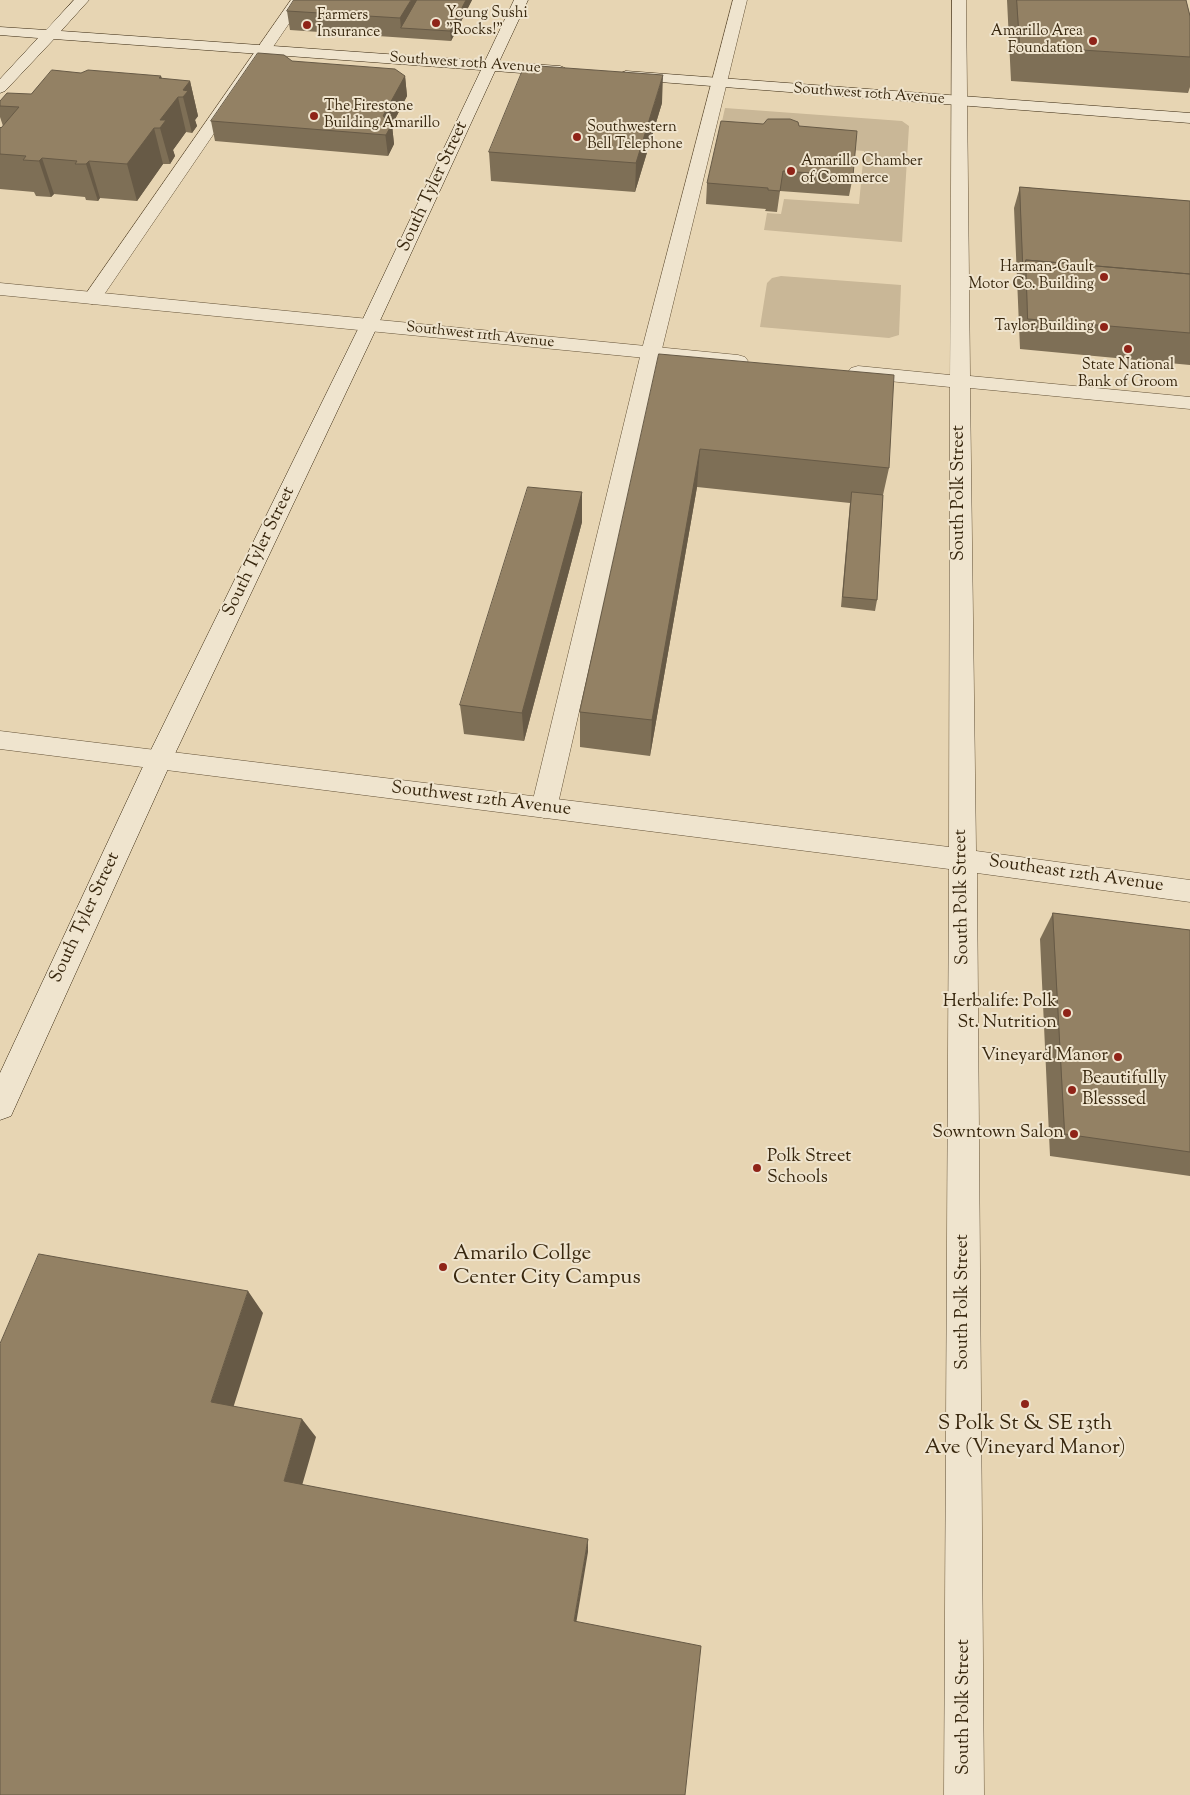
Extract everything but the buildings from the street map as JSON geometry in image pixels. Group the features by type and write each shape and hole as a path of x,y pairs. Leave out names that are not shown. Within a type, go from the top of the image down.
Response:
{"street":[{"path":"0,88 82,0"},
{"path":"92,298 298,0"},
{"name":"South Tyler Street","path":"0,1106 159,760 369,325 521,0"},
{"path":"544,808 650,353 740,0"},
{"name":"South Polk Street","path":"959,0 959,381 963,860 964,1795"},
{"name":"Southwest 10th Avenue","path":"0,31 574,72"},
{"name":"Southwest 10th Avenue","path":"612,75 1190,118"},
{"name":"Southwest 11th Avenue","path":"0,289 758,363"},
{"path":"837,370 1190,403"},
{"name":"Southwest 12th Avenue","path":"0,740 963,860"},
{"name":"Southeast 12th Avenue","path":"963,860 1190,890"}],"shaded area":[{"path":"725,108 902,121 909,126 902,242 764,230 767,213 781,214 784,199 859,204 864,151 718,139"},
{"path":"781,276 901,285 899,335 889,338 760,327 767,283 772,278"}],"place":[{"name":"Young Sushi \"Rocks!\"","path":"436,23"},
{"name":"Farmers Insurance","path":"307,25"},
{"name":"Amarillo Area Foundation","path":"1093,41"},
{"name":"The Firestone Building Amarillo","path":"314,116"},
{"name":"Southwestern Bell Telephone","path":"577,137"},
{"name":"Amarillo Chamber of Commerce","path":"791,171"},
{"name":"Harman-Gault Motor Co. Building","path":"1104,277"},
{"name":"Taylor Building","path":"1104,327"},
{"name":"State National Bank of Groom","path":"1128,349"},
{"name":"Herbalife: Polk St. Nutrition","path":"1067,1013"},
{"name":"Vineyard Manor","path":"1118,1057"},
{"name":"Beautifully Blesssed","path":"1072,1090"},
{"name":"Sowntown Salon","path":"1074,1134"},
{"name":"Polk Street Schools","path":"757,1168"},
{"name":"Amarilo Collge Center City Campus","path":"443,1267"},
{"name":"S Polk St & SE 13th Ave (Vineyard Manor)","path":"1025,1404"}]}
